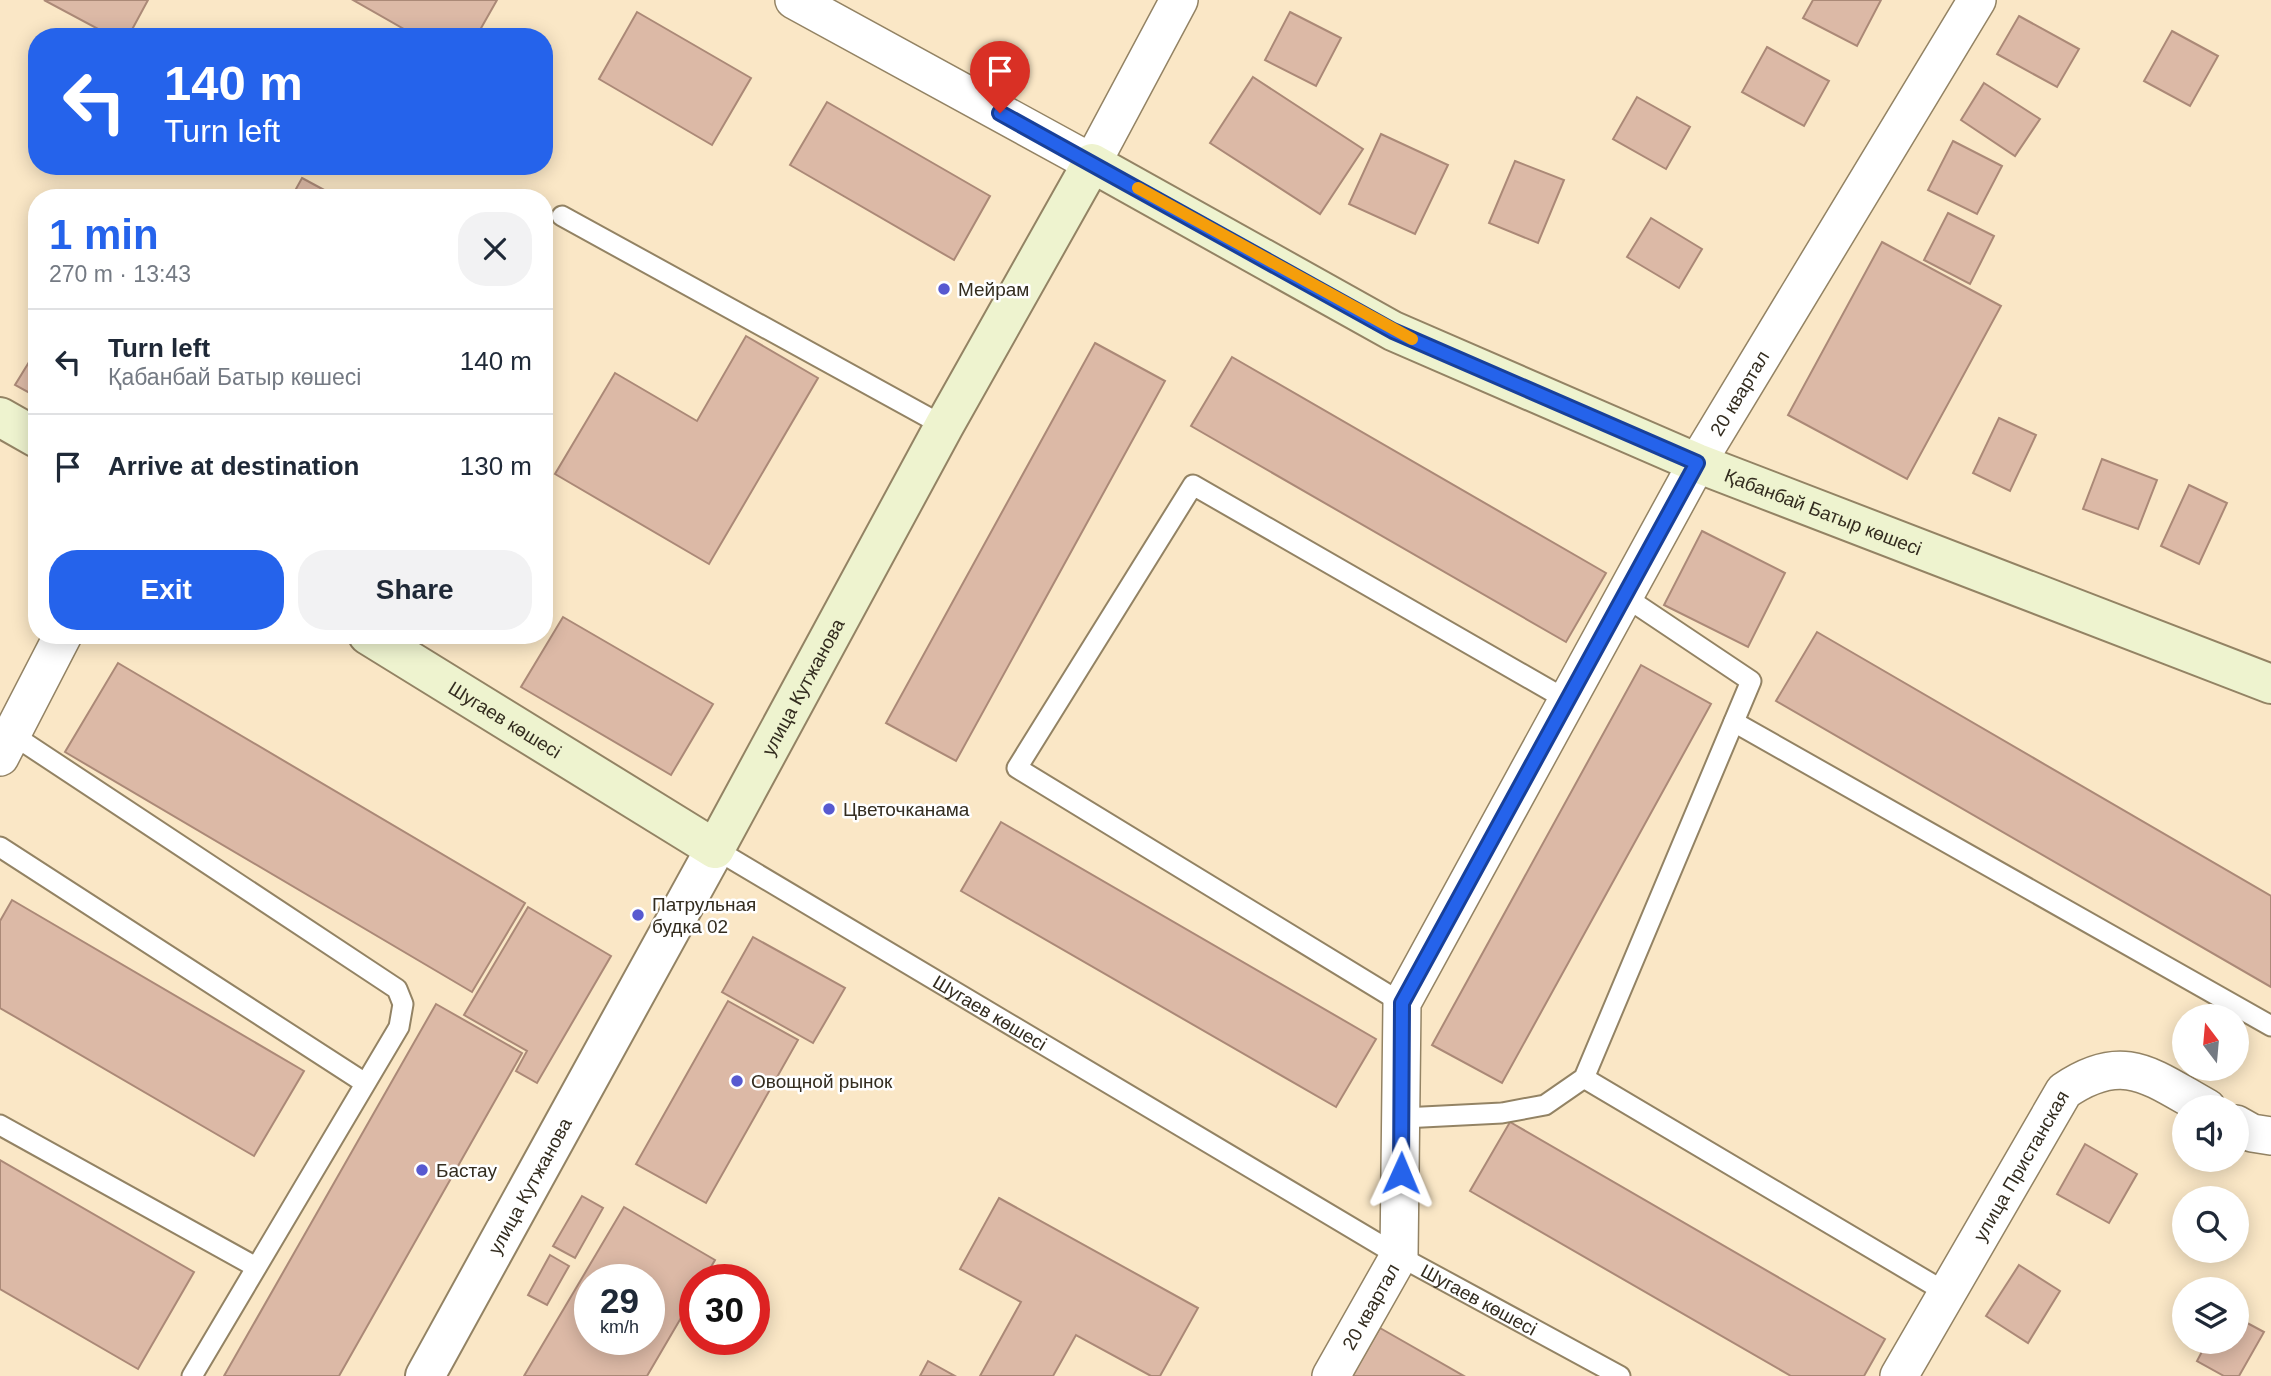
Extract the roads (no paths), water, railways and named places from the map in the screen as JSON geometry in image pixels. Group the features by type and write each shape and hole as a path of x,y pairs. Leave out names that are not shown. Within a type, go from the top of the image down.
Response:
{"main road":[{"name":"улица Кутжанова","path":"715,849 944,426 1092,163"},
{"name":"Қабанбай Батыр көшесі","path":"1092,163 1393,331 1697,463 2271,684"},
{"path":"0,417 28,433"},
{"name":"Шугаев көшесі","path":"383,644 715,849"}],"street":[{"name":"Қабанбай Батыр көшесі","path":"794,0 1092,163"},
{"name":"улица Кутжанова","path":"1092,163 1179,0"},
{"name":"20 квартал","path":"1331,1376 1399,1256 1403,1118 1402,1003 1697,463 1977,0"},
{"path":"5,745 58,644"},
{"name":"улица Кутжанова","path":"425,1376 715,849"},
{"name":"улица Пристанская","path":"1899,1376 2064,1091 2083,1078 2112,1069 2144,1073 2184,1095"},
{"path":"2249,1131 2271,1136"}],"lane":[{"path":"562,216 944,426"},
{"path":"1402,1003 1017,768 1193,485 1567,700"},
{"path":"1403,1118 1503,1113 1545,1105 1584,1078 1751,681 1624,596"},
{"path":"1734,722 2271,1026"},
{"path":"5,745 397,989 403,1004 399,1027 192,1376"},
{"path":"0,847 365,1083"},
{"name":"Шугаев көшесі","path":"715,849 1399,1256 1620,1376"},
{"path":"1584,1078 1947,1293"},
{"path":"0,1125 256,1267"}],"place":[{"name":"Мейрам","path":"944,289"},
{"name":"Цветочканама","path":"829,809"},
{"name":"Патрульная будка 02","path":"638,915"},
{"name":"Овощной рынок","path":"737,1081"},
{"name":"Бастау","path":"422,1170"}]}
